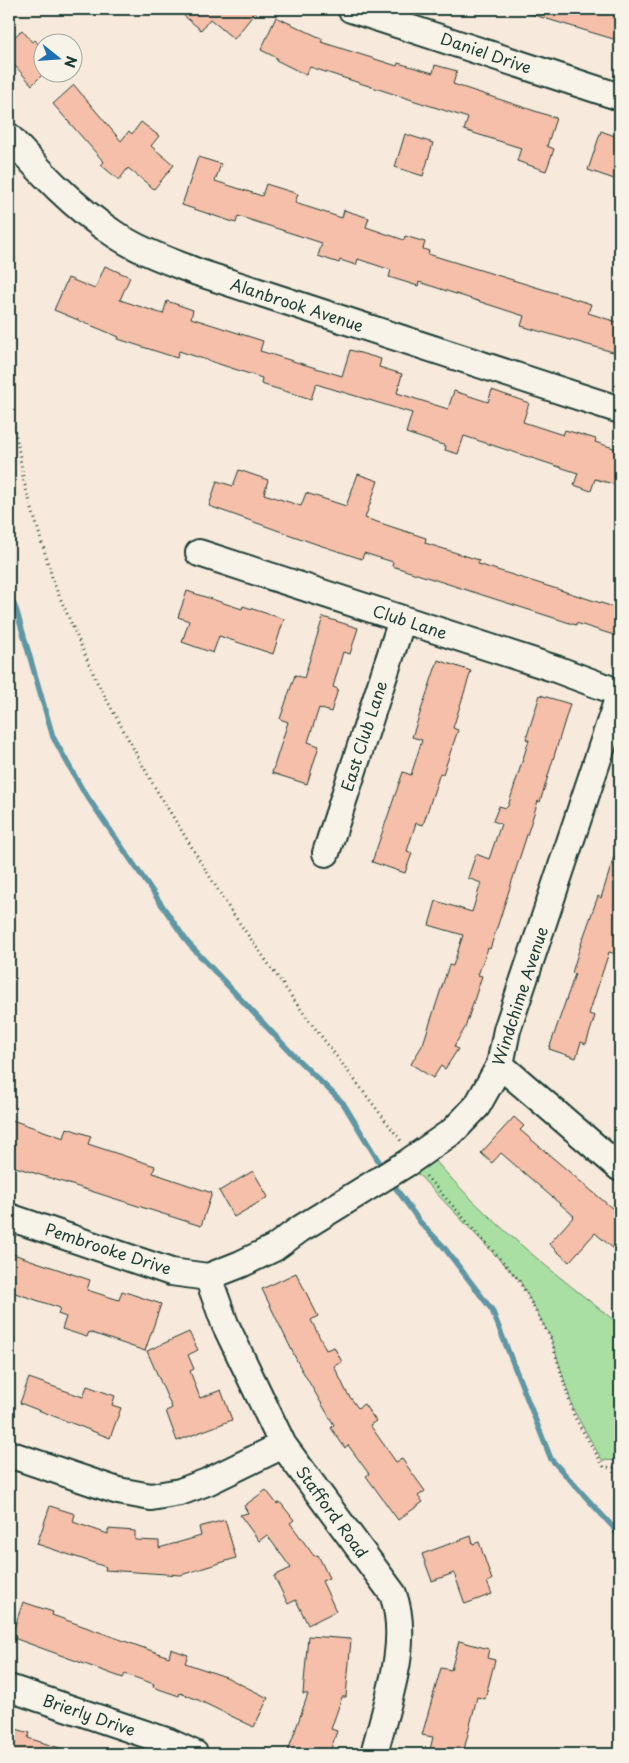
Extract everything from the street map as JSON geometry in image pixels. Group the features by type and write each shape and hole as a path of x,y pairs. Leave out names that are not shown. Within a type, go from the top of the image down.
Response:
{"street":[{"name":"Daniel Drive","path":"351,9 620,97"},
{"name":"Alanbrook Avenue","path":"9,137 51,183 82,210 115,234 155,256 197,272 620,410"},
{"name":"Club Lane","path":"199,553 556,669 620,693"},
{"name":"East Club Lane","path":"326,853 402,620"},
{"name":"Windchime Avenue","path":"208,1277 274,1248 453,1131 477,1106 500,1064 507,1030 620,693"},
{"path":"500,1064 620,1168"},
{"name":"Pembrooke Drive","path":"9,1217 171,1272 208,1277"},
{"name":"Stafford Road","path":"208,1277 225,1324 283,1445 394,1594 399,1609 398,1656 374,1754"},
{"path":"9,1454 118,1491 151,1497 180,1492 207,1482 283,1445"},
{"name":"Brierly Drive","path":"9,1688 169,1742 196,1754"}],"path":[{"path":"9,423 13,427 17,440 24,482 54,584 97,682 140,760 231,911 299,1007 394,1170 518,1279 551,1339 574,1416 604,1467 620,1468"}],"green space":[{"path":"433,1158 476,1204 522,1246 620,1325 620,1461 602,1460 574,1411 551,1338 520,1281 415,1171"}],"building":[{"path":"176,9 258,9 234,39 210,19 201,30"},
{"path":"525,9 620,9 620,41 524,12"},
{"path":"276,17 323,39 321,42 397,66 398,63 433,73 435,65 457,71 453,84 556,118 547,146 554,149 546,171 517,161 521,148 464,130 468,118 310,67 306,75 276,60 277,58 261,50"},
{"path":"22,30 32,42 32,82 35,82 32,85 9,59 9,42"},
{"path":"74,85 121,141 129,131 132,134 141,122 159,136 151,146 174,165 154,189 128,168 119,180 101,165 104,162 53,104"},
{"path":"601,131 620,138 620,181 588,170"},
{"path":"405,134 433,143 423,176 395,167"},
{"path":"198,157 221,164 215,181 262,196 266,184 298,194 295,203 342,218 344,210 369,218 366,227 404,240 405,236 425,242 423,249 429,251 428,254 591,304 588,313 620,323 620,354 521,326 524,316 419,282 418,286 389,277 391,270 358,259 356,265 340,260 339,263 318,256 322,243 238,216 236,223 182,205"},
{"path":"105,266 130,277 120,300 163,314 167,301 193,310 191,318 263,341 260,351 342,376 350,350 381,359 379,367 402,374 397,393 448,409 454,391 488,402 492,390 529,403 523,422 563,435 565,430 596,439 595,442 620,450 620,486 595,479 591,491 574,485 578,473 464,436 458,454 445,450 446,446 406,433 412,413 316,384 311,399 261,384 262,378 179,351 177,358 118,339 119,337 54,310 68,278 95,289"},
{"path":"239,470 268,480 264,494 301,506 306,493 346,506 358,474 378,481 365,518 426,538 425,543 479,560 478,564 620,609 620,637 576,623 576,625 392,566 393,562 364,553 362,559 209,506 217,481 233,486"},
{"path":"187,591 242,609 243,606 284,619 273,654 219,636 213,653 182,642 189,621 178,617"},
{"path":"323,617 358,628 350,654 343,652 333,687 338,689 331,712 319,708 308,742 319,746 307,784 272,773 288,722 280,719 295,675 304,678"},
{"path":"438,660 471,671 453,728 458,730 443,774 440,773 423,825 416,823 407,851 412,853 405,873 372,862 403,772 411,775 422,740 412,737"},
{"path":"540,695 570,704 540,802 538,801 490,949 488,948 478,975 482,976 465,1028 454,1046 458,1049 445,1069 441,1066 433,1078 411,1064 423,1044 449,965 453,966 463,935 429,925 436,901 472,912 481,883 468,878 476,854 489,859 501,824 493,821 499,806 506,808 508,806 529,740 526,739"},
{"path":"617,847 620,848 620,955 609,952 589,1014 595,1016 586,1044 581,1042 576,1058 549,1049 575,974 572,973 579,950 598,896 601,898"},
{"path":"514,1117 524,1126 520,1130 620,1215 620,1254 595,1233 569,1262 549,1244 574,1216 501,1153 492,1163 481,1153"},
{"path":"9,1119 64,1138 67,1128 91,1136 88,1144 155,1166 153,1173 212,1193 201,1226 9,1165 15,1145 9,1143"},
{"path":"253,1171 268,1197 234,1217 219,1191"},
{"path":"13,1254 90,1280 87,1290 119,1300 122,1291 161,1304 145,1351 89,1332 87,1337 62,1329 66,1317 58,1314 60,1308 9,1291 9,1269"},
{"path":"296,1273 318,1316 311,1320 326,1350 334,1347 342,1362 334,1366 347,1393 358,1408 364,1404 376,1421 370,1425 396,1462 402,1459 425,1491 418,1496 423,1502 398,1520 366,1476 369,1474 348,1445 345,1448 331,1428 334,1425 299,1365 262,1289"},
{"path":"189,1332 198,1350 188,1355 194,1369 190,1371 200,1398 221,1390 232,1420 177,1441 166,1411 172,1408 147,1351"},
{"path":"29,1378 83,1397 87,1386 115,1396 112,1405 121,1408 110,1438 20,1403"},
{"path":"266,1490 277,1504 280,1502 294,1520 290,1523 314,1556 318,1555 329,1578 322,1581 336,1611 308,1625 296,1600 288,1604 274,1576 291,1568 267,1535 259,1541 240,1515 248,1513 244,1506"},
{"path":"50,1506 75,1514 73,1522 108,1534 108,1529 135,1531 135,1540 159,1541 159,1548 201,1536 199,1527 225,1520 236,1558 181,1575 105,1570 106,1567 37,1544"},
{"path":"471,1536 473,1544 479,1542 492,1580 487,1582 492,1594 465,1604 454,1573 432,1581 422,1554"},
{"path":"23,1602 53,1612 52,1615 169,1657 171,1649 188,1655 185,1663 226,1677 268,1698 254,1727 180,1693 179,1696 153,1687 154,1684 125,1674 123,1678 11,1637"},
{"path":"308,1636 351,1639 346,1697 342,1697 331,1729 337,1731 329,1754 287,1754 308,1694 303,1694"},
{"path":"459,1641 489,1649 487,1658 495,1660 485,1699 477,1697 463,1754 429,1754 433,1737 422,1735 441,1668 451,1670"},
{"path":"9,1727 30,1733 28,1738 69,1751 69,1754 9,1754"}],"waterway":[{"path":"9,593 16,609 53,737 82,789 188,943 296,1058 343,1103 384,1170"},
{"path":"390,1180 420,1222 443,1246 492,1310 551,1459 613,1527 620,1540"}]}
